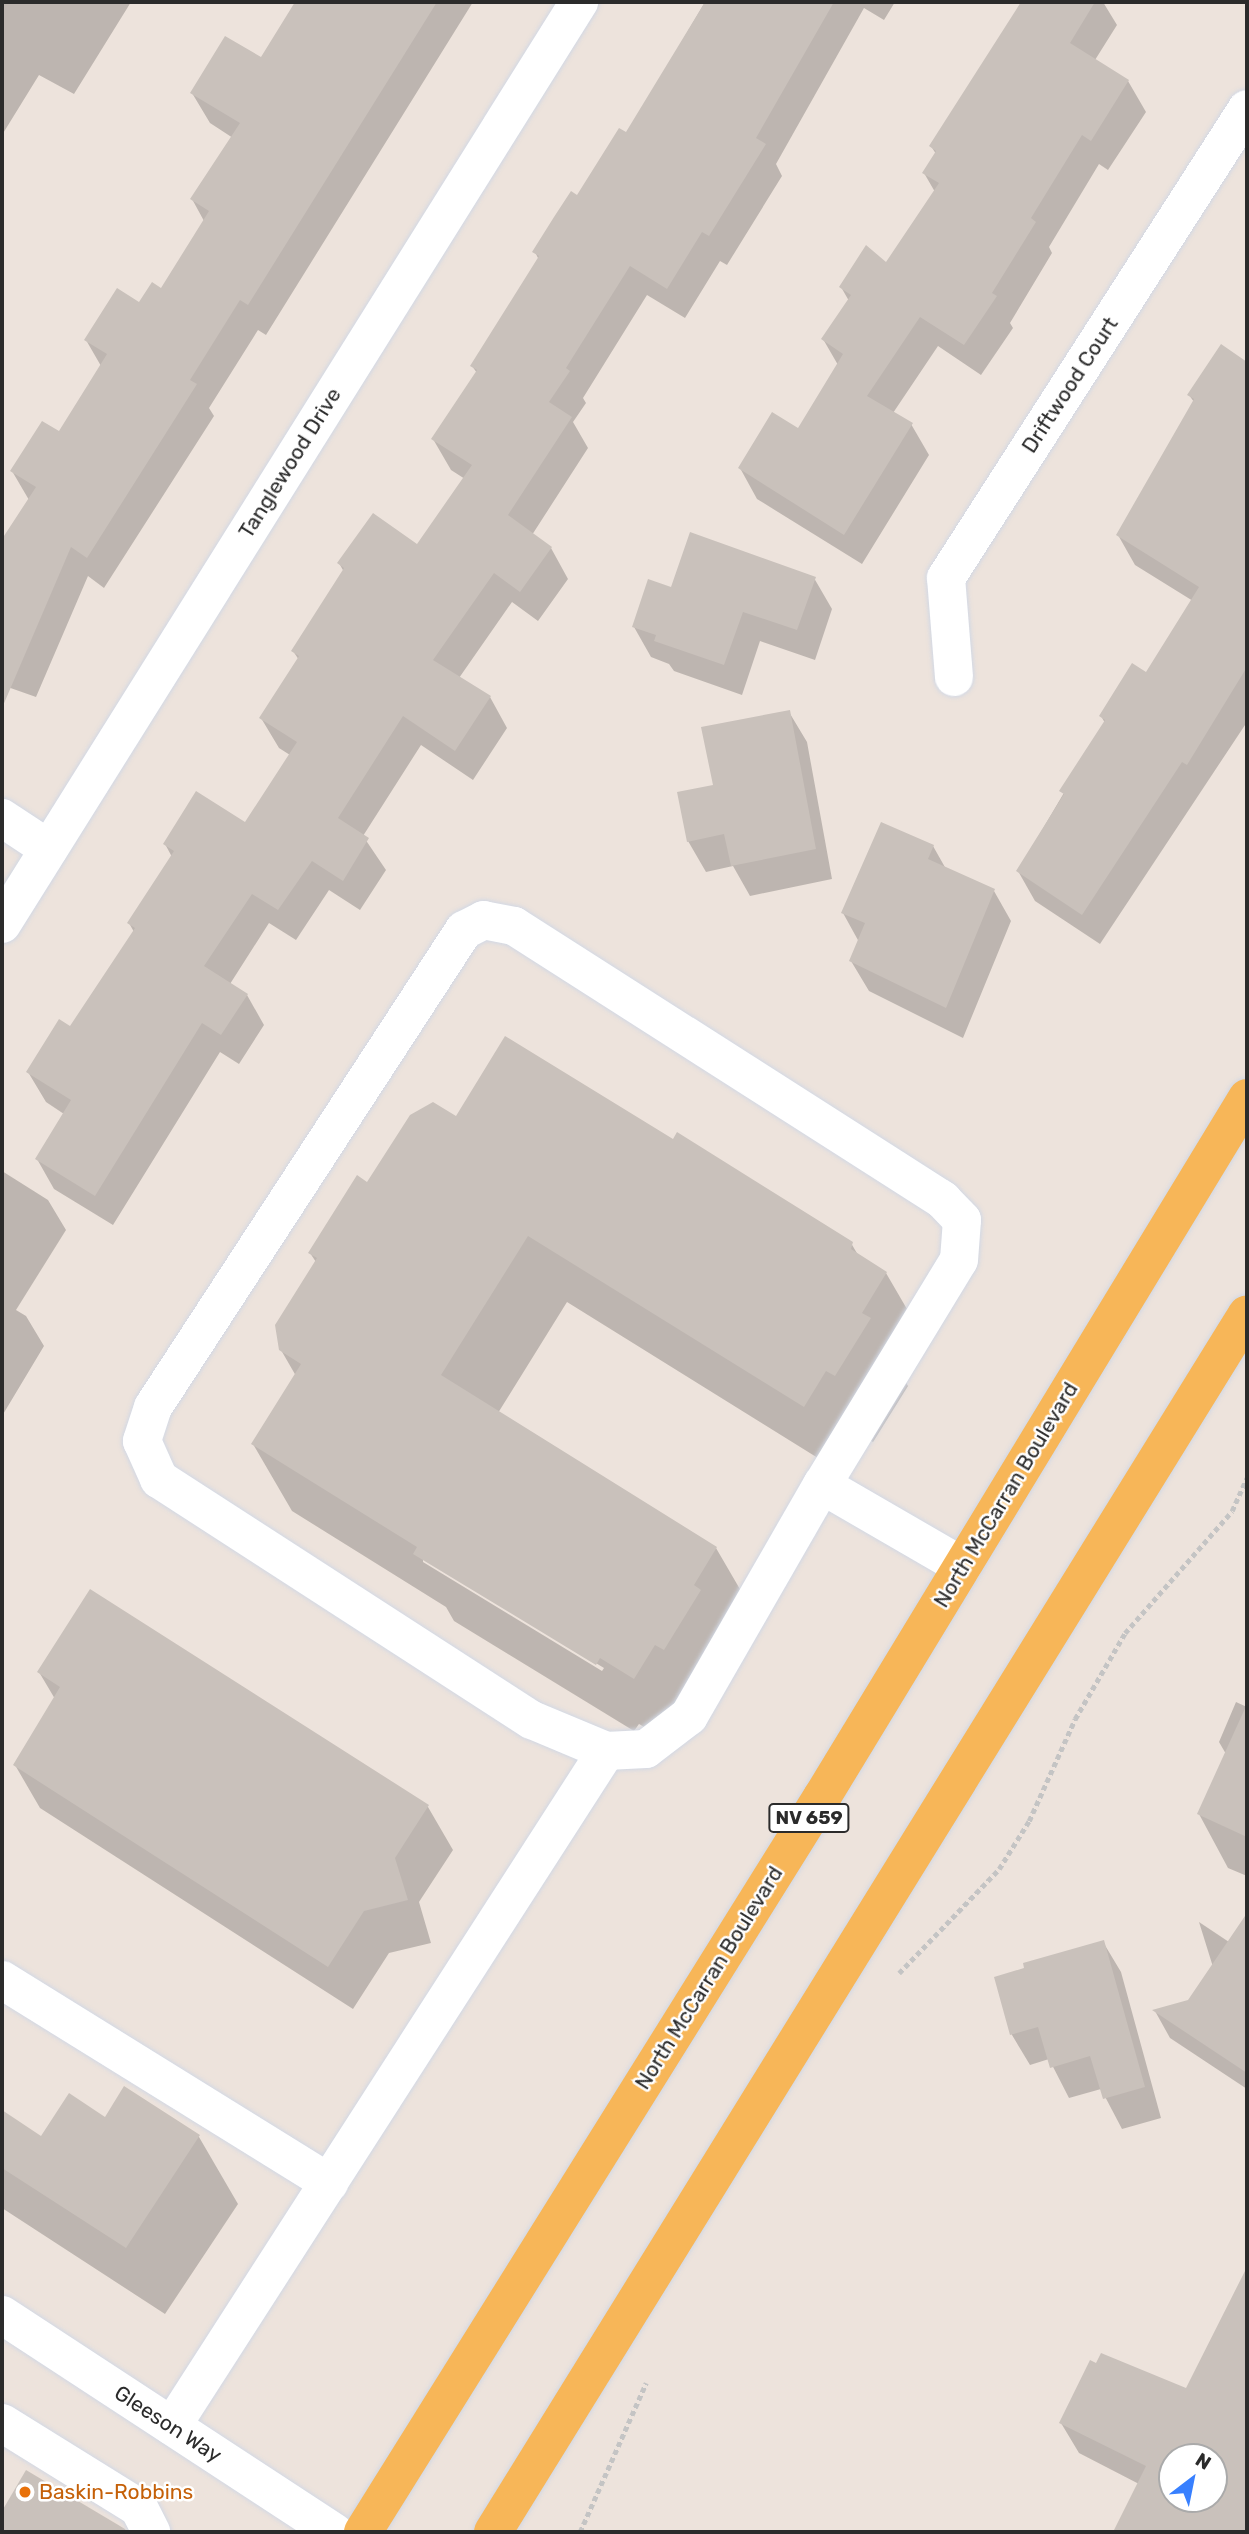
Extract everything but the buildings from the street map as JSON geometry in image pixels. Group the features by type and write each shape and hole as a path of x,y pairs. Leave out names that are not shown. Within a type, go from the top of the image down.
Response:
{"main road":[{"name":"North McCarran Boulevard","path":"363,2532 962,1566 1247,1098"},
{"path":"493,2532 1247,1314"}],"street":[{"name":"Tanglewood Drive","path":"2,924 579,2"},
{"name":"Driftwood Court","path":"954,677 946,578 1247,109"},
{"path":"2,818 49,849"},
{"path":"484,919 514,926 943,1200 962,1220 959,1260 822,1485 689,1716 646,1749 606,1751 532,1720 159,1479 142,1441 153,1407 464,930 484,919"},
{"path":"822,1485 962,1566"},
{"path":"172,2426 606,1751"},
{"path":"2,1980 329,2183"},
{"name":"Gleeson Way","path":"2,2315 334,2532"},
{"path":"2,2423 139,2508 151,2532"}],"path":[{"path":"896,1976 999,1869 1029,1821 1075,1719 1125,1633 1232,1511 1247,1478"},
{"path":"580,2532 647,2381"}],"place":[{"name":"Baskin-Robbins","path":"25,2492"}]}
